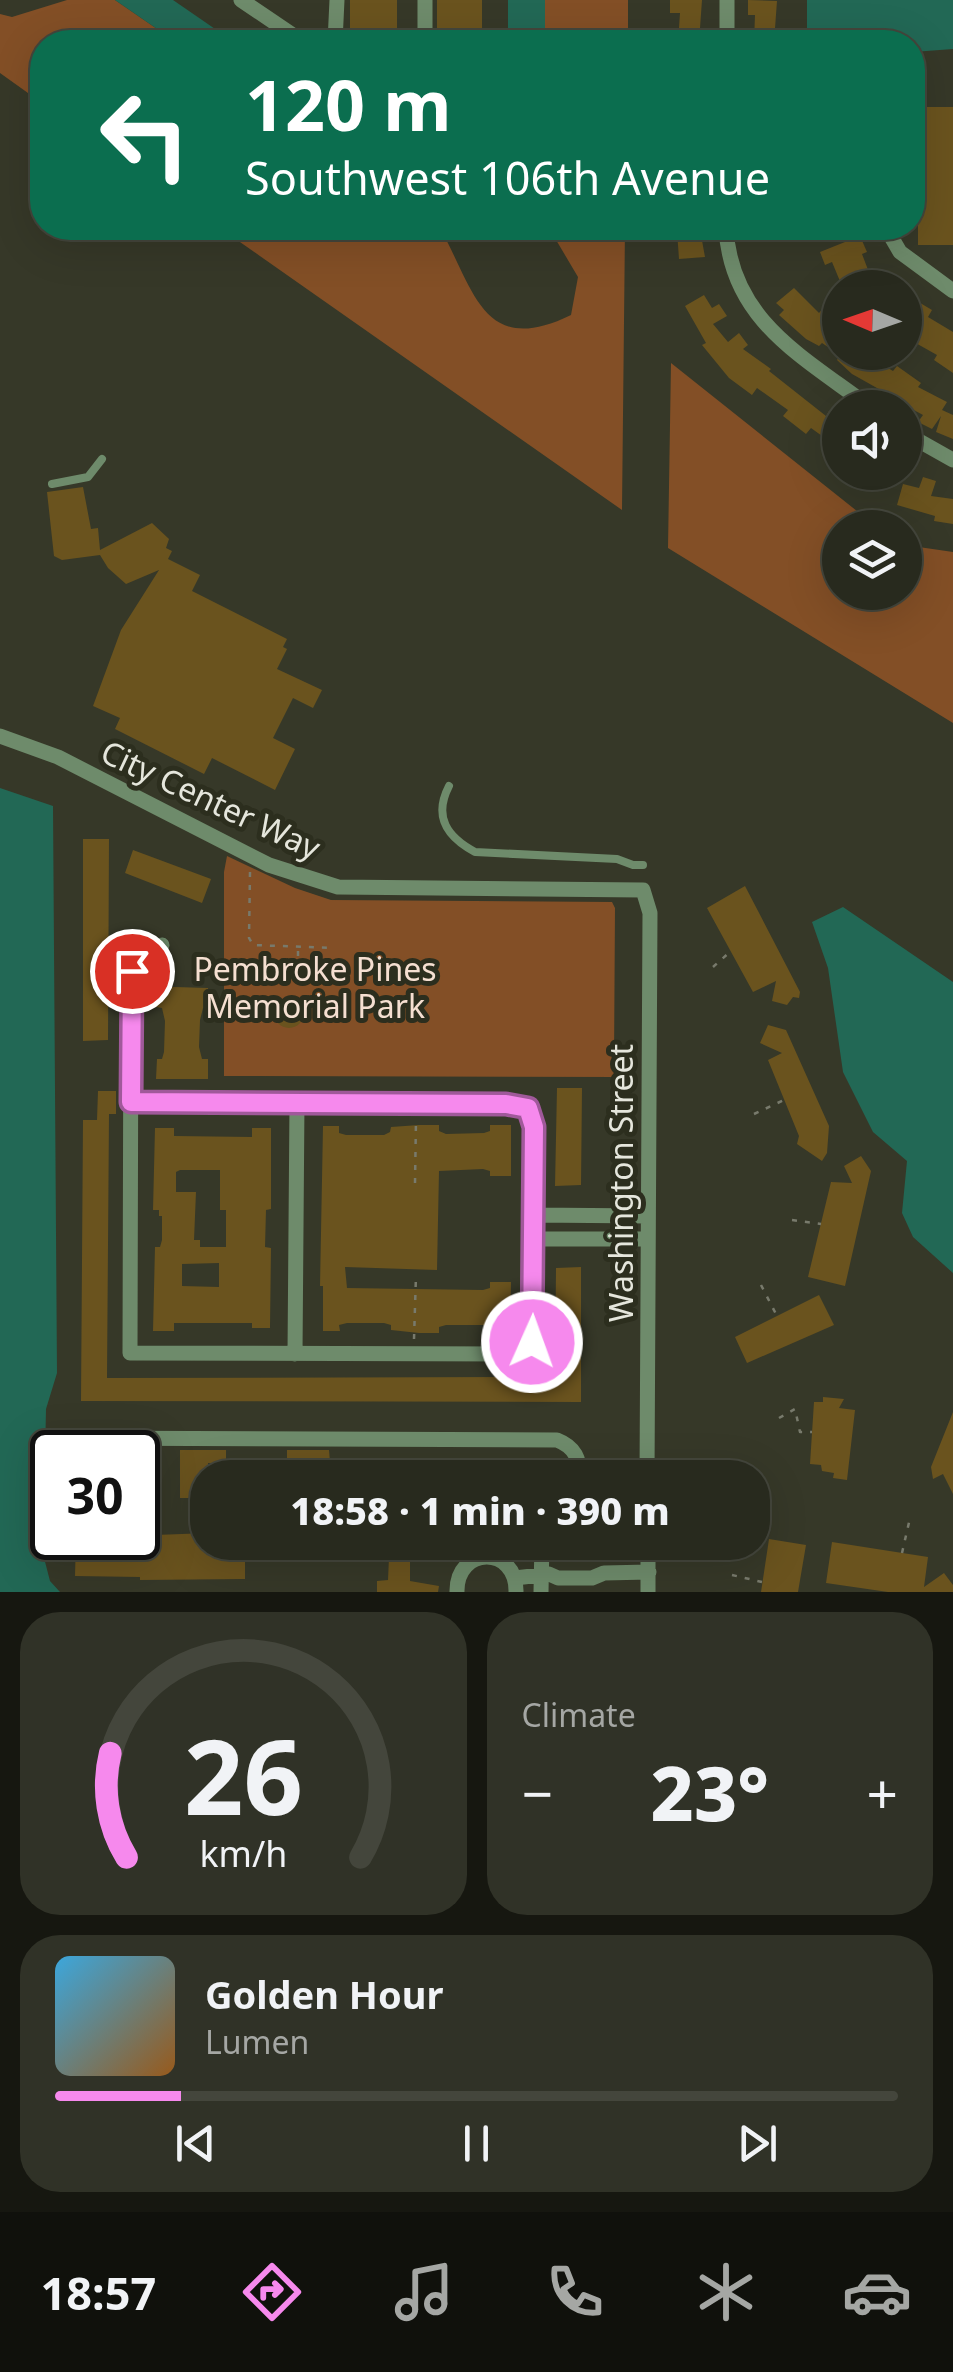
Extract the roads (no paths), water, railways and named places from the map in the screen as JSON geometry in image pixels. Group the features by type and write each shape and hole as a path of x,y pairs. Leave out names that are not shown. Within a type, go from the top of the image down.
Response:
{"street":[{"path":"241,0 285,30"},
{"path":"336,30 337,0"},
{"path":"425,0 425,30"},
{"path":"727,0 727,30"},
{"path":"728,240 733,268 753,312 848,390"},
{"path":"893,240 900,252 953,291"},
{"path":"922,443 953,460"},
{"name":"City Center Way","path":"0,736 58,757 269,865 338,887 643,890"},
{"name":"Washington Street","path":"643,890 650,912 648,1460"},
{"path":"131,1102 521,1104 532,1113 534,1239 530,1346 519,1354 130,1353 131,1102 132,971 162,945"},
{"path":"295,1354 297,1102"},
{"path":"534,1216 647,1216"},
{"path":"577,1239 578,1216"},
{"path":"534,1239 646,1239"},
{"path":"160,1438 557,1440 566,1443 578,1460"},
{"path":"458,1592 460,1573 475,1559 484,1557 504,1562 515,1585 543,1582 558,1568 592,1568 596,1581 648,1572"},
{"path":"648,1560 648,1592"}],"lane":[{"path":"52,484 88,477 102,459"},
{"path":"450,786 442,804 444,826 458,843 474,852 618,858 643,865"}],"water":[{"path":"115,0 173,0 217,30 159,30"},
{"path":"508,0 545,0 545,30 508,30"},
{"path":"807,0 953,0 953,49 925,51 925,30 807,30"},
{"path":"0,788 53,806 57,1373 46,1409 46,1430 30,1430 30,1560 45,1560 50,1581 60,1592 0,1592"},
{"path":"843,907 953,982 953,1273 913,1237 902,1213 907,1161 873,1132 843,1072 828,968 812,922"}],"park label":[{"name":"Pembroke Pines Memorial Park","path":"315,986"}]}
